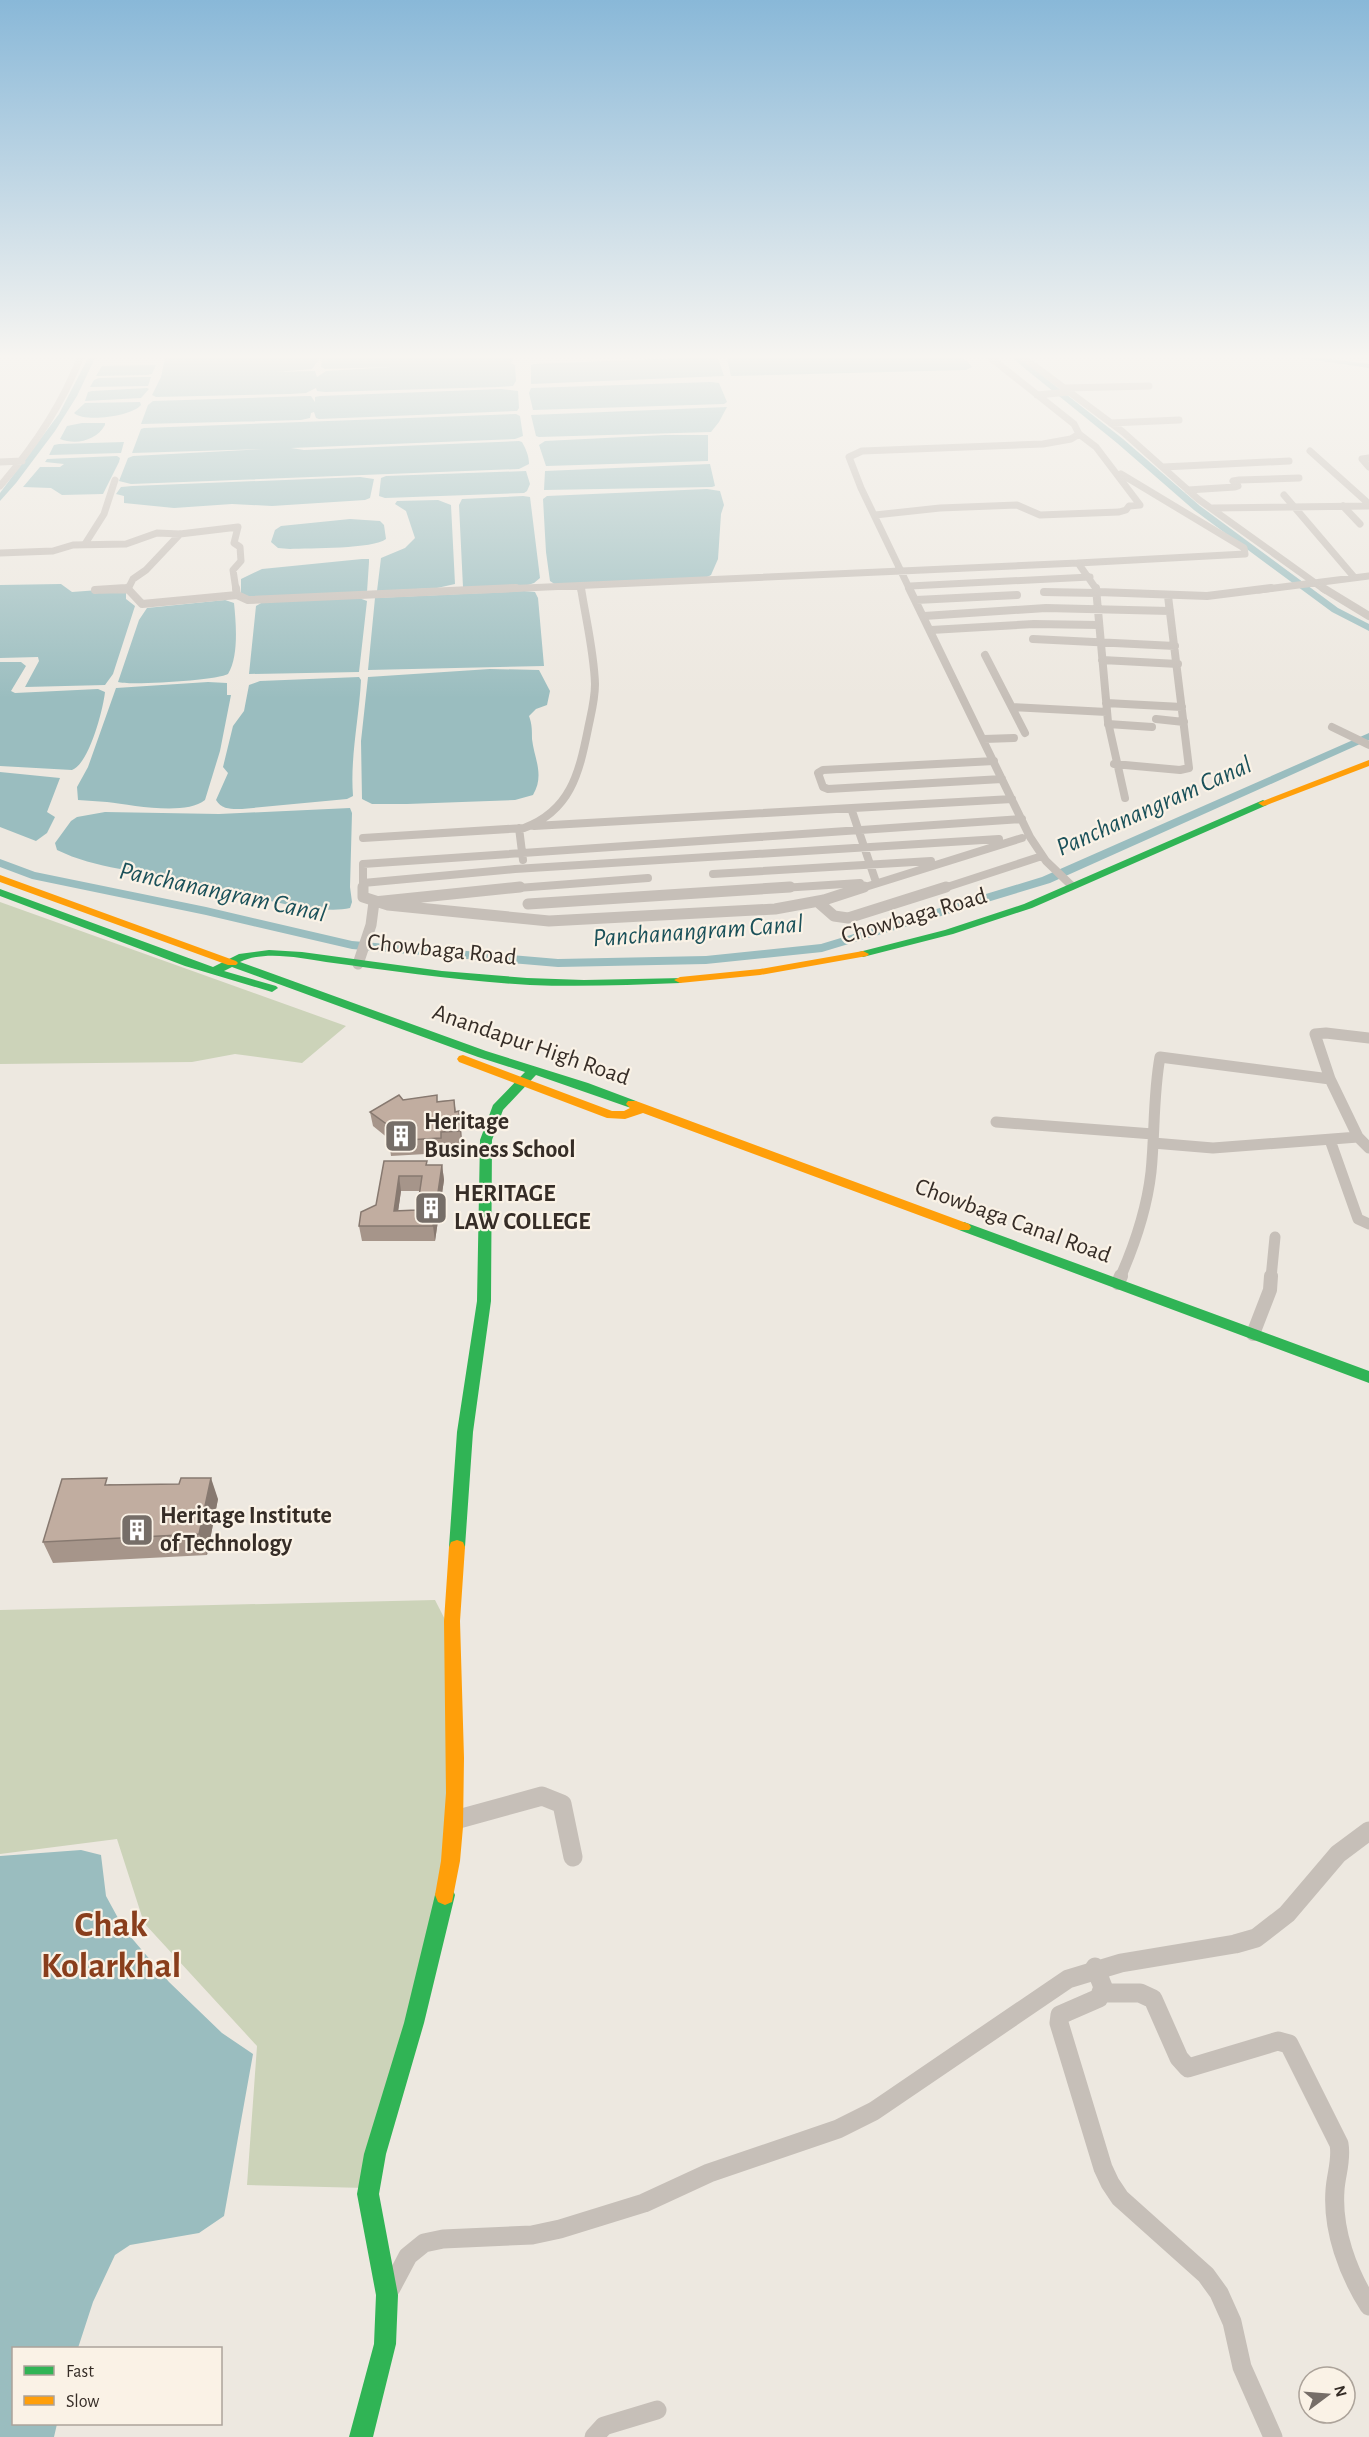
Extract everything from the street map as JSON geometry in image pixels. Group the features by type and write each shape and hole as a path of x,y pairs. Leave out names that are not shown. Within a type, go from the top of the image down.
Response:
{"street":[{"path":"0,486 13,472"},
{"path":"856,472 1022,819 1026,838 1069,882"},
{"path":"875,515 940,508 1017,505 1040,515 1124,511 1129,506 1140,505 1116,472"},
{"path":"95,590 117,587 128,589 142,604 146,604 237,595 243,599 257,600 580,587 1245,554 1246,551 1118,472"},
{"path":"1168,472 1311,581 1369,616"},
{"path":"1333,472 1369,505"},
{"path":"1188,489 1235,487 1238,486 1233,481 1239,480 1299,478"},
{"path":"85,544 104,514 116,480"},
{"path":"1284,495 1354,577"},
{"path":"1213,508 1369,505"},
{"path":"1343,507 1360,524"},
{"path":"0,553 53,551 67,546 85,544 126,544 157,533 180,534 238,527 234,543 240,547 241,561 233,570 237,595"},
{"path":"128,589 133,579 146,570 180,534"},
{"path":"1078,563 1090,577 1098,592 1101,660 1108,724 1114,764 1125,798"},
{"path":"999,567 1026,608"},
{"path":"1044,592 1168,596 1224,594 1311,581 1369,576"},
{"path":"910,586 1090,577"},
{"path":"534,826 552,814 566,796 579,772 586,747 595,698 580,587"},
{"path":"916,600 1017,595"},
{"path":"1114,764 1180,770 1189,768 1168,596"},
{"path":"924,615 1026,608 1170,611"},
{"path":"931,630 1034,624 1099,625"},
{"path":"1033,639 1175,646"},
{"path":"986,655 1025,733"},
{"path":"1101,660 1178,664"},
{"path":"1106,703 1182,707"},
{"path":"1012,707 1107,712"},
{"path":"1108,724 1184,722"},
{"path":"1332,728 1369,745"},
{"path":"984,739 1014,738"},
{"path":"994,761 823,770 818,773 823,787 828,789 1002,779"},
{"name":"Chowbaga Road","path":"229,961 255,954 278,954 511,982 557,984 692,980 819,966 998,917 1069,882 1242,811 1332,779 1369,763"},
{"path":"363,838 1012,799"},
{"path":"851,808 879,882"},
{"path":"1022,819 363,864 363,897 374,902 457,914 531,920 615,919 775,909 818,902 1026,838"},
{"path":"519,828 524,887 531,920"},
{"path":"363,883 523,868 1026,838"},
{"path":"709,857 717,893"},
{"path":"818,902 831,916 842,919 855,917 1044,858"},
{"path":"712,874 950,860"},
{"name":"Anandapur High Road","path":"0,878 482,1054 584,1086 642,1108"},
{"path":"374,902 524,887 648,878"},
{"path":"528,904 879,882"},
{"name":"Anandapur High Road","path":"0,892 189,964 362,1017 521,1083 611,1115 625,1115 642,1108"},
{"path":"358,964 371,926 374,902"},
{"path":"215,971 229,961"},
{"path":"1369,1038 1326,1033 1315,1034 1330,1079 1358,1137 1369,1148"},
{"path":"1118,1283 1142,1220 1161,1057 1330,1079"},
{"path":"361,2437 385,2344 387,2295 368,2194 375,2154 414,2023 442,1912 453,1856 455,1820 452,1619 457,1513 465,1432 484,1300 486,1140 497,1108 534,1070"},
{"name":"Chowbaga Canal Road","path":"642,1108 1369,1377"},
{"path":"996,1122 1213,1148 1358,1137"},
{"path":"1330,1140 1358,1219 1369,1224"},
{"path":"1252,1334 1270,1290 1275,1237"},
{"path":"455,1820 542,1796 562,1804 573,1857"},
{"path":"387,2295 408,2256 424,2243 443,2239 531,2235 560,2229 644,2203 709,2173 785,2149 838,2129 874,2111 1059,1986 1095,1967 1130,1960 1174,1956 1255,1939 1277,1924 1297,1904 1339,1850 1369,1831"},
{"path":"1095,1967 1103,1993 1099,1998 1060,2015 1059,2023 1103,2168 1120,2198 1206,2275 1219,2294 1232,2322 1242,2367 1274,2437"},
{"path":"1103,1993 1140,1992 1153,1999 1179,2058 1188,2068 1278,2041 1289,2044 1339,2144 1341,2161 1335,2189 1336,2216 1354,2279 1369,2306"},
{"path":"594,2437 604,2426 657,2410"}],"green space":[{"path":"0,902 346,1026 302,1063 235,1054 192,1062 0,1064"},
{"path":"435,1600 455,1639 459,1852 366,2188 247,2185 257,2046 144,1923 117,1839 0,1854 0,1610"}],"water":[{"path":"36,472 114,472 103,494 62,495 51,488 23,487"},
{"path":"123,472 448,472 131,484 119,481"},
{"path":"526,472 530,484 524,493 385,498 379,496 381,478"},
{"path":"545,472 712,472 715,486 712,487 544,490"},
{"path":"360,477 374,479 370,498 365,500 272,506 232,504 174,508 124,503 124,496 116,494 121,487 132,486"},
{"path":"707,489 720,491 724,505 721,514 718,559 711,575 705,578 556,585 550,581 543,499 547,496"},
{"path":"530,497 540,578 525,586 463,587 459,505 462,499"},
{"path":"438,500 451,505 455,584 437,588 377,591 381,558 405,548 415,538 406,511 395,504 397,501"},
{"path":"350,519 380,521 384,525 386,539 369,545 290,549 278,548 271,542 275,530 281,526"},
{"path":"369,559 367,592 251,597 241,594 241,579 262,569"},
{"path":"61,584 72,592 112,589 126,593 126,599 135,606 113,674 105,685 25,687 39,661 38,657 0,658 0,585"},
{"path":"535,592 538,598 544,666 368,670 375,598"},
{"path":"359,598 367,601 359,672 249,674 256,606 263,602"},
{"path":"225,600 234,603 236,630 234,658 228,674 174,682 118,682 139,620 147,608"},
{"path":"0,662 21,662 26,666 11,691 15,693 98,689 105,692 94,736 78,766 72,770 0,766"},
{"path":"490,669 539,670 550,691 547,705 536,709 529,716 538,767 538,780 533,795 515,800 407,804 372,804 362,799 361,741 368,677"},
{"path":"359,677 361,680 352,781 353,796 347,799 242,809 228,808 218,803 216,800 228,773 223,767 233,726 244,711 249,685 260,681"},
{"path":"208,682 227,683 227,695 231,695 220,751 205,800 196,805 172,808 78,800 77,787 88,767 116,688"},
{"path":"0,772 60,778 47,812 55,817 47,833 36,841 0,827"},
{"path":"350,808 352,813 350,887 352,902 350,908 334,910 292,905 183,880 103,865 57,850 55,843 71,821 77,817 105,812 219,814"},
{"path":"81,1850 101,1855 106,1896 124,1929 169,1982 222,2033 253,2054 224,2216 199,2233 130,2245 115,2255 93,2302 78,2347 12,2347 12,2425 57,2425 54,2437 0,2437 0,1856"}],"building":[{"path":"399,1095 403,1100 437,1095 437,1102 454,1100 455,1112 459,1111 460,1131 441,1132 441,1138 389,1141 392,1128 370,1112"},
{"path":"384,1161 427,1161 426,1165 442,1165 433,1226 359,1226 361,1212 376,1205","holes":["399,1176 422,1176 417,1210 394,1211"]},
{"path":"107,1478 105,1485 179,1484 181,1478 211,1478 199,1534 43,1542 62,1479"}],"waterway":[{"path":"0,498 20,472"},
{"path":"1155,472 1197,508 1335,610 1369,628"},
{"name":"Panchanangram Canal","path":"0,863 32,875 206,911 352,945 558,963 706,960 822,948 1046,880 1369,736"}],"traffic: fast":[{"path":"863,954 949,932 1028,906 1263,803"},
{"path":"0,892 189,964 272,988"},
{"path":"215,971 243,956 269,953 302,955 442,974 527,981 584,983 680,980"},
{"path":"232,963 482,1054 584,1086 632,1104"},
{"path":"457,1547 465,1432 484,1301 486,1140 497,1108 534,1070"},
{"path":"964,1227 1369,1377"},
{"path":"361,2437 385,2344 387,2295 368,2194 375,2154 414,2023 445,1895"}],"traffic: slow":[{"path":"1263,803 1369,763"},
{"path":"0,878 232,963"},
{"path":"680,980 760,972 863,954"},
{"path":"463,1059 611,1115 625,1115 642,1108"},
{"path":"632,1104 964,1227"},
{"path":"445,1895 454,1827 452,1621 457,1547"}],"place":[{"name":"Heritage Business School","path":"401,1136"},
{"name":"HERITAGE LAW COLLEGE","path":"431,1208"},
{"name":"Heritage Institute of Technology","path":"137,1530"}],"district":[{"name":"Chak Kolarkhal","path":"111,1946"}]}
